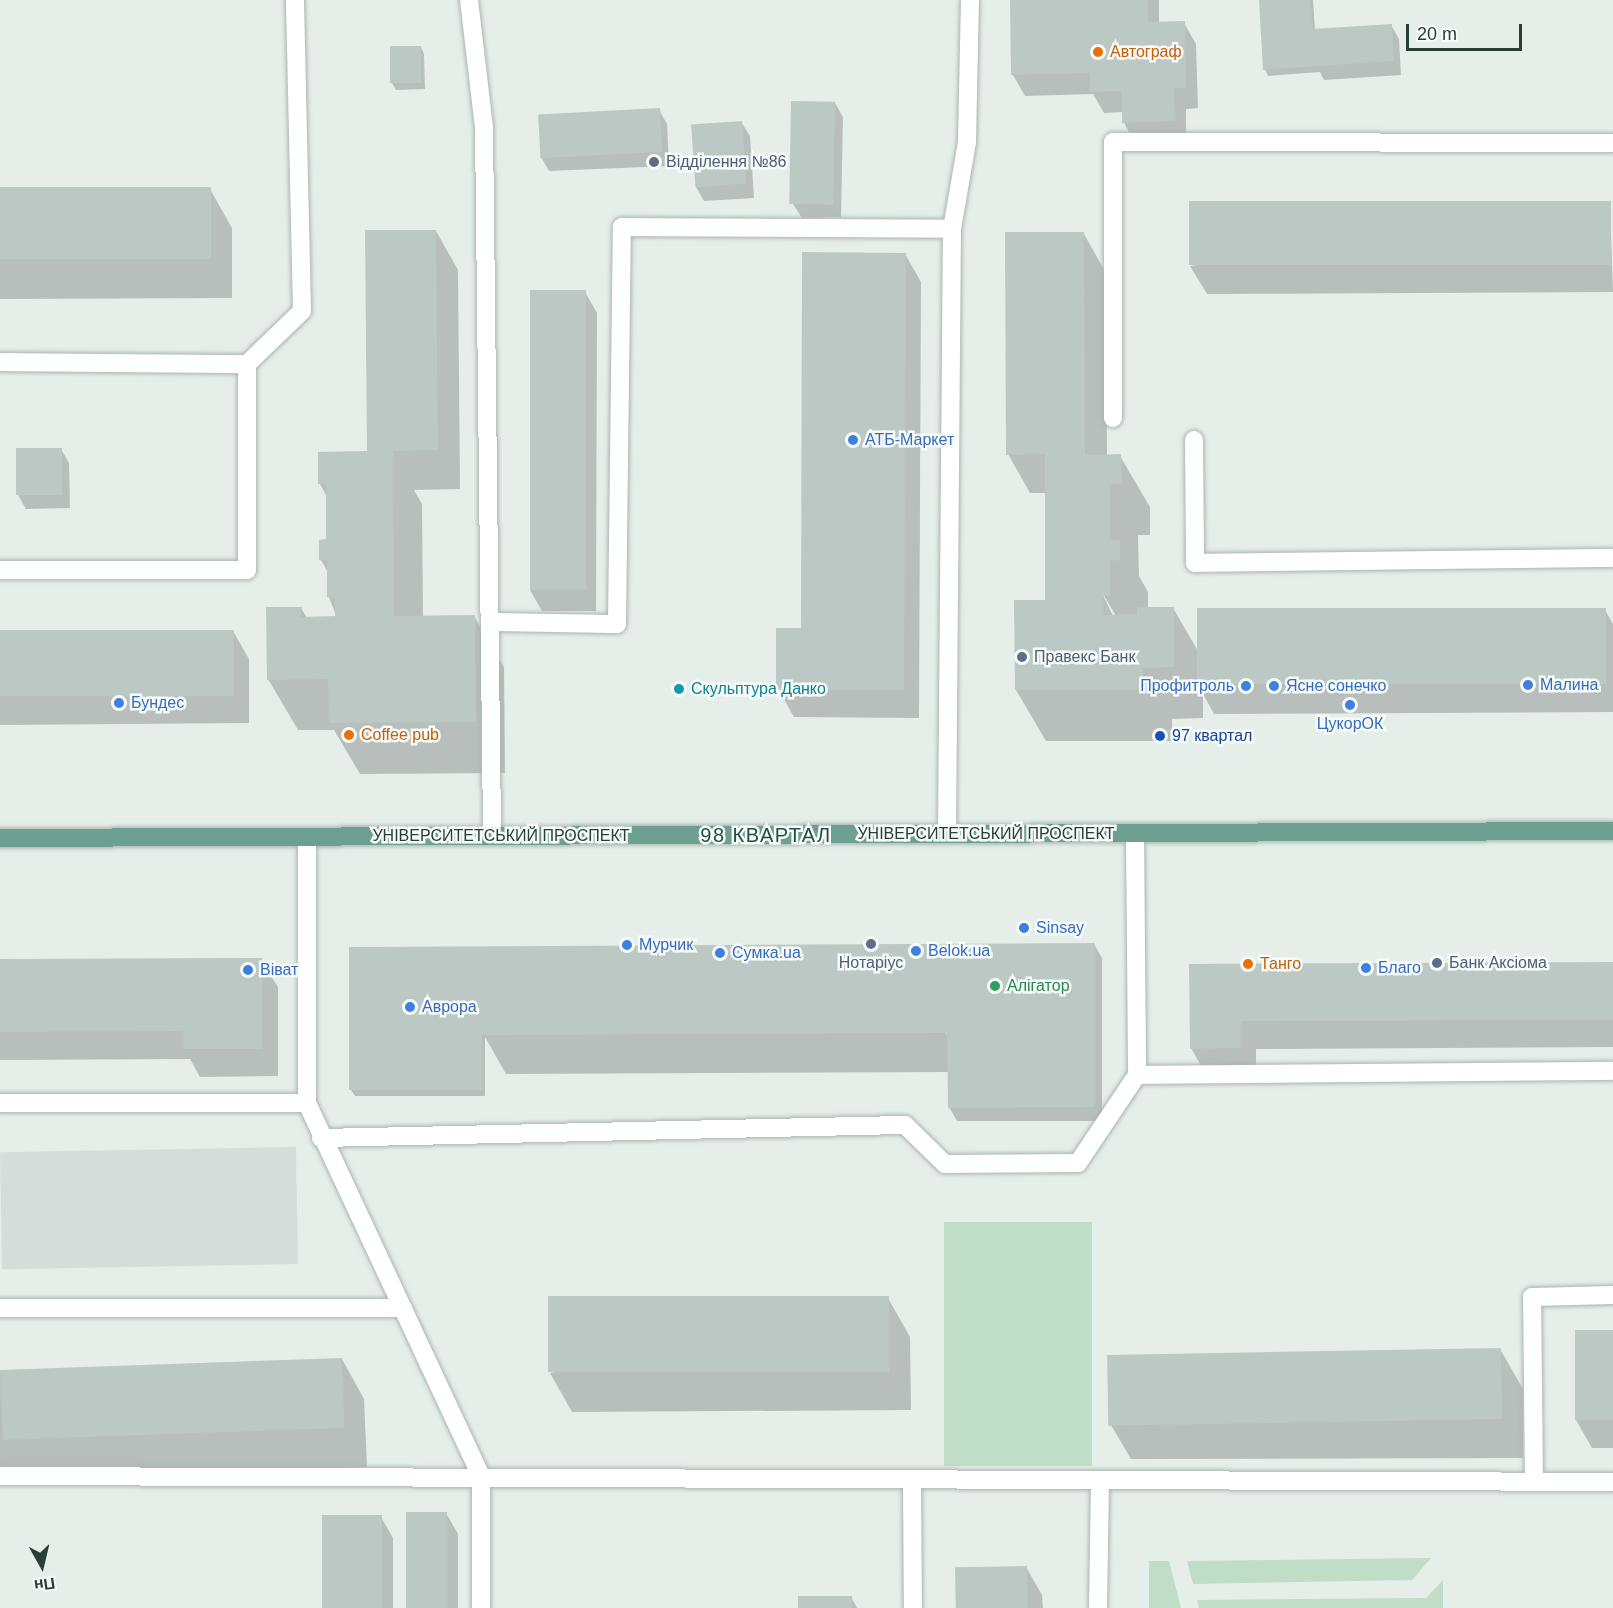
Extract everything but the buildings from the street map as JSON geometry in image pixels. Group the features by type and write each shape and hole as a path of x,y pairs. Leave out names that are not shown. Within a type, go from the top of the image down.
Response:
{"main road":[{"name":"УНІВЕРСИТЕТСЬКИЙ ПРОСПЕКТ","path":"0,838 1613,831"}],"lane":[{"path":"0,362 247,364 302,311 295,0"},
{"path":"469,0 484,127 492,836"},
{"path":"947,834 952,229 967,142 970,0"},
{"path":"1113,418 1113,142 1613,143"},
{"path":"490,622 617,624 622,227 952,229"},
{"path":"0,570 247,570 247,364"},
{"path":"1194,440 1195,564 1613,558"},
{"path":"321,1138 905,1125 945,1164 1078,1162 1137,1075 1135,833"},
{"path":"307,837 307,1103 321,1138 481,1476 481,1608"},
{"path":"1137,1075 1613,1071"},
{"path":"0,1103 307,1103"},
{"path":"1534,1482 1532,1297 1613,1295"},
{"path":"0,1308 403,1308"},
{"path":"0,1476 1613,1482"},
{"path":"912,1479 913,1608"},
{"path":"1098,1608 1100,1480"}],"shaded area":[{"path":"296,1147 298,1264 2,1269 0,1152"}],"green space":[{"path":"944,1222 1092,1222 1092,1466 944,1466"},
{"path":"1431,1558 1412,1580 1193,1584 1187,1561"},
{"path":"1149,1561 1169,1561 1181,1608 1149,1608"},
{"path":"1443,1580 1443,1608 1199,1608 1197,1600 1426,1598"}],"place":[{"name":"Автограф","path":"1098,52"},
{"name":"Відділення №86","path":"654,162"},
{"name":"АТБ-Маркет","path":"853,440"},
{"name":"Правекс Банк","path":"1022,657"},
{"name":"Малина","path":"1528,685"},
{"name":"Профитроль","path":"1246,686"},
{"name":"Ясне сонечко","path":"1274,686"},
{"name":"Скульптура Данко","path":"679,689"},
{"name":"Бундес","path":"119,703"},
{"name":"ЦукорОК","path":"1350,705"},
{"name":"Coffee pub","path":"349,735"},
{"name":"97 квартал","path":"1160,736"},
{"name":"Sinsay","path":"1024,928"},
{"name":"Нотаріус","path":"871,944"},
{"name":"Мурчик","path":"627,945"},
{"name":"Belok.ua","path":"916,951"},
{"name":"Сумка.ua","path":"720,953"},
{"name":"Банк Аксіома","path":"1437,963"},
{"name":"Танго","path":"1248,964"},
{"name":"Благо","path":"1366,968"},
{"name":"Віват","path":"248,970"},
{"name":"Алігатор","path":"995,986"},
{"name":"Аврора","path":"410,1007"}],"district":[{"name":"98 КВАРТАЛ","path":"766,835"}]}
